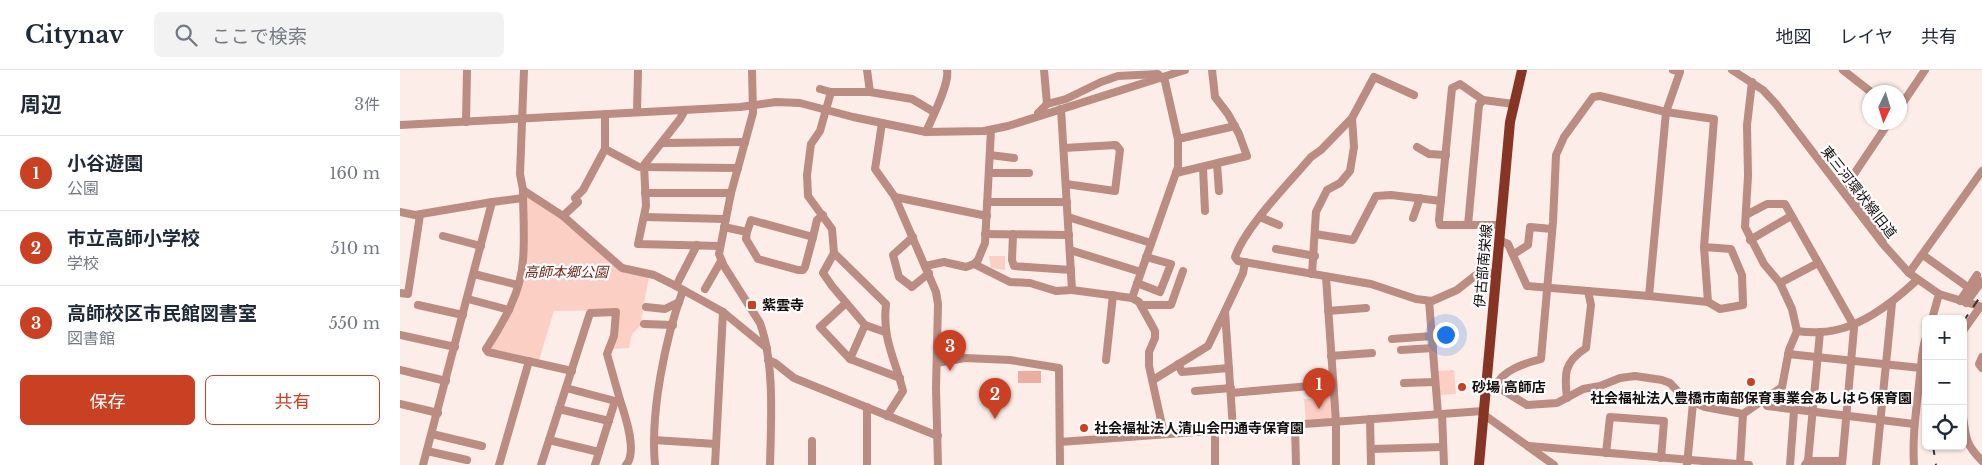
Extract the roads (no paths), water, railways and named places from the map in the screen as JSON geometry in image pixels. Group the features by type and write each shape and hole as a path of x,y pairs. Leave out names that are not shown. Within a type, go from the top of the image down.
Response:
{"main road":[{"name":"伊古部南栄線","path":"1479,465 1483,412 1491,387 1496,273 1510,122 1522,70"}],"street":[{"path":"466,122 467,70"},
{"path":"524,70 520,174 523,194 523,262 518,285 505,321 486,349 488,352 572,371"},
{"path":"637,112 638,70"},
{"path":"752,70 753,105 720,246 721,260 760,323 767,348 770,465"},
{"path":"867,70 870,92"},
{"path":"926,132 948,75 948,70"},
{"path":"1044,70 1047,104"},
{"path":"400,125 684,110 790,102 926,132 991,130 1185,70"},
{"path":"1176,173 1247,156 1235,126 1215,97 1212,70"},
{"path":"1650,296 1666,112 1680,72 1673,70"},
{"name":"東三河環状線旧道","path":"1732,70 1763,90 1776,104 1883,244 1909,273 1939,294 1981,307"},
{"path":"1843,70 1862,85"},
{"path":"1907,97 1925,70"},
{"path":"1039,116 1038,112 1047,104 1066,99 1118,76 1158,74 1163,77 1178,139 1178,167 1132,298"},
{"path":"1414,95 1374,77 1352,118 1321,150 1311,157 1260,217 1239,245 1235,257 1238,261 1371,284 1416,299 1429,301 1439,299 1457,290 1476,275 1496,273"},
{"path":"1708,302 1704,247 1714,119 1666,112 1600,96 1593,98 1564,137 1556,155 1541,359 1526,363 1508,373 1491,387 1527,406 1557,403 1583,389 1600,386 1620,378 1635,376 1670,383 1684,398 1693,403 1744,414 1782,387 1788,354 1797,331 1792,308 1780,284 1764,264 1750,240 1745,227 1748,176 1747,125 1752,82"},
{"path":"1500,225 1440,225 1452,88 1460,84 1483,100 1514,104"},
{"path":"820,88 831,92 870,92 912,98 934,112"},
{"path":"831,92 820,131 811,144 807,175 808,196 832,229 834,253 824,272 846,303 865,325 885,332"},
{"path":"1468,224 1479,105 1483,100"},
{"path":"1062,109 1072,290"},
{"path":"684,110 680,119 644,168 646,206 638,244 720,246"},
{"path":"563,216 578,202 575,198 583,190 605,149 604,114"},
{"path":"1312,274 1315,256 1316,212 1327,190 1340,183 1350,171 1354,147 1352,118"},
{"path":"882,123 875,168 895,197 927,270 938,304 936,388 938,465"},
{"path":"1178,139 1235,126"},
{"path":"913,237 893,255 899,277 912,287 927,270 944,262 966,267 978,260 983,251 987,216 991,130"},
{"path":"1883,244 1881,234 1858,202 1848,183 1884,130"},
{"path":"662,143 745,142"},
{"path":"1064,148 1116,145 1120,150 1115,191 1066,184"},
{"path":"1417,147 1429,154 1446,155"},
{"path":"605,149 638,167 644,168 738,168"},
{"path":"990,155 1014,158"},
{"path":"1217,164 1219,190"},
{"path":"1203,168 1205,211"},
{"path":"1909,273 1982,171"},
{"path":"989,173 1028,173"},
{"path":"645,193 731,193"},
{"path":"400,212 415,216 492,202 523,194 563,216 622,268 654,275 680,288 723,312 767,348"},
{"path":"1315,234 1353,240 1376,196 1390,195 1441,201"},
{"path":"895,197 987,216"},
{"path":"1413,218 1420,198"},
{"path":"423,465 464,315 492,202"},
{"path":"987,202 1067,202"},
{"path":"1746,215 1767,204 1785,204 1854,328 1842,465"},
{"path":"400,294 408,294 420,214"},
{"path":"813,237 751,220 746,239 758,259 798,270 805,267 813,237 817,220 823,215"},
{"path":"1750,240 1791,216"},
{"path":"644,217 724,223 747,232"},
{"path":"1068,217 1151,243"},
{"path":"1260,217 1279,225"},
{"path":"1514,254 1528,245 1530,227 1552,229"},
{"path":"985,234 1069,235"},
{"path":"1013,234 1012,260 1014,266 1071,270"},
{"path":"443,236 481,246"},
{"path":"1499,240 1508,244 1527,286 1708,302 1720,309 1743,305 1742,275 1731,249 1704,247"},
{"path":"655,465 654,440 658,395 679,302 680,288 697,245"},
{"path":"1276,249 1315,256"},
{"path":"1070,250 1141,272"},
{"path":"834,253 886,304 885,332 903,391 887,416"},
{"path":"1923,255 1969,288"},
{"path":"1137,283 1160,292 1171,264 1146,257"},
{"path":"705,289 721,260"},
{"path":"1153,380 1208,346 1243,273 1245,262"},
{"path":"1780,284 1818,263"},
{"path":"974,264 1010,282 1030,283 1056,290 1072,290 1132,298 1141,305 1155,331 1155,338 1149,352 1149,366 1164,434"},
{"path":"1141,305 1172,305 1183,271"},
{"path":"474,274 518,285"},
{"path":"1326,277 1336,422 1336,465"},
{"path":"1963,302 1969,288 1980,278"},
{"path":"1963,302 1980,278"},
{"path":"1797,331 1820,332 1852,324 1892,303 1917,280"},
{"path":"1567,398 1564,375 1577,354 1586,348 1591,305 1588,291"},
{"path":"1933,315 1939,294"},
{"path":"1106,360 1113,295"},
{"path":"468,299 509,310"},
{"path":"1429,301 1444,465"},
{"path":"646,307 665,309 679,302"},
{"path":"846,303 820,327 850,359 900,378"},
{"path":"1876,465 1892,303"},
{"path":"418,305 464,315"},
{"path":"1967,326 1981,307"},
{"path":"1328,311 1366,308"},
{"path":"1225,311 1233,429"},
{"path":"541,465 590,313 616,312 614,336 607,354 618,401 631,436 629,462 626,465"},
{"path":"715,465 723,312"},
{"path":"644,324 673,325"},
{"path":"850,359 865,325"},
{"path":"1820,332 1807,463 1838,461 1842,465"},
{"path":"400,335 455,347"},
{"path":"1392,339 1432,336"},
{"path":"1401,350 1433,348"},
{"path":"1914,465 1914,424 1922,350"},
{"path":"1331,356 1372,353"},
{"path":"1788,354 1921,368"},
{"path":"937,363 965,358 1010,360 1059,368 1060,465"},
{"path":"1982,358 1979,364 1982,368"},
{"path":"768,360 775,362 794,378 938,436"},
{"path":"499,465 529,361"},
{"path":"1178,364 1182,372 1229,368"},
{"path":"400,370 446,381"},
{"path":"1404,383 1435,382"},
{"path":"1195,391 1333,384"},
{"path":"566,388 618,401"},
{"path":"1764,400 1767,406 1794,411 1914,424"},
{"path":"595,465 609,421 618,401"},
{"path":"1687,463 1693,403"},
{"path":"400,404 438,413"},
{"path":"867,408 867,465"},
{"path":"559,410 609,421"},
{"path":"1790,465 1794,411"},
{"path":"1060,442 1483,412 1554,465"},
{"path":"1740,464 1744,414"},
{"path":"1606,453 1610,417 1664,421 1664,460"},
{"path":"1370,420 1371,465"},
{"path":"1295,425 1296,465"},
{"path":"1215,430 1215,465"},
{"path":"432,434 482,446"},
{"path":"549,440 600,452"},
{"path":"654,440 716,444"},
{"path":"812,441 812,465"},
{"path":"1967,444 1982,461"},
{"path":"1529,446 1642,456 1687,463 1749,465"},
{"path":"1371,449 1443,447"},
{"path":"427,451 467,460"},
{"path":"1642,456 1642,465"}],"railway":[{"path":"1967,316 1982,294"},
{"path":"1934,450 1936,465"}],"place":[{"name":"紫雲寺","path":"752,305"},
{"name":"高師校区市民館図書室","path":"950,371"},
{"name":"社会福祉法人豊橋市南部保育事業会あしはら保育園","path":"1751,382"},
{"name":"砂場 高師店","path":"1462,387"},
{"name":"小谷遊園","path":"1319,409"},
{"name":"市立高師小学校","path":"995,419"},
{"name":"社会福祉法人清山会円通寺保育園","path":"1084,428"}],"park label":[{"name":"高師本郷公園","path":"566,272"}]}
